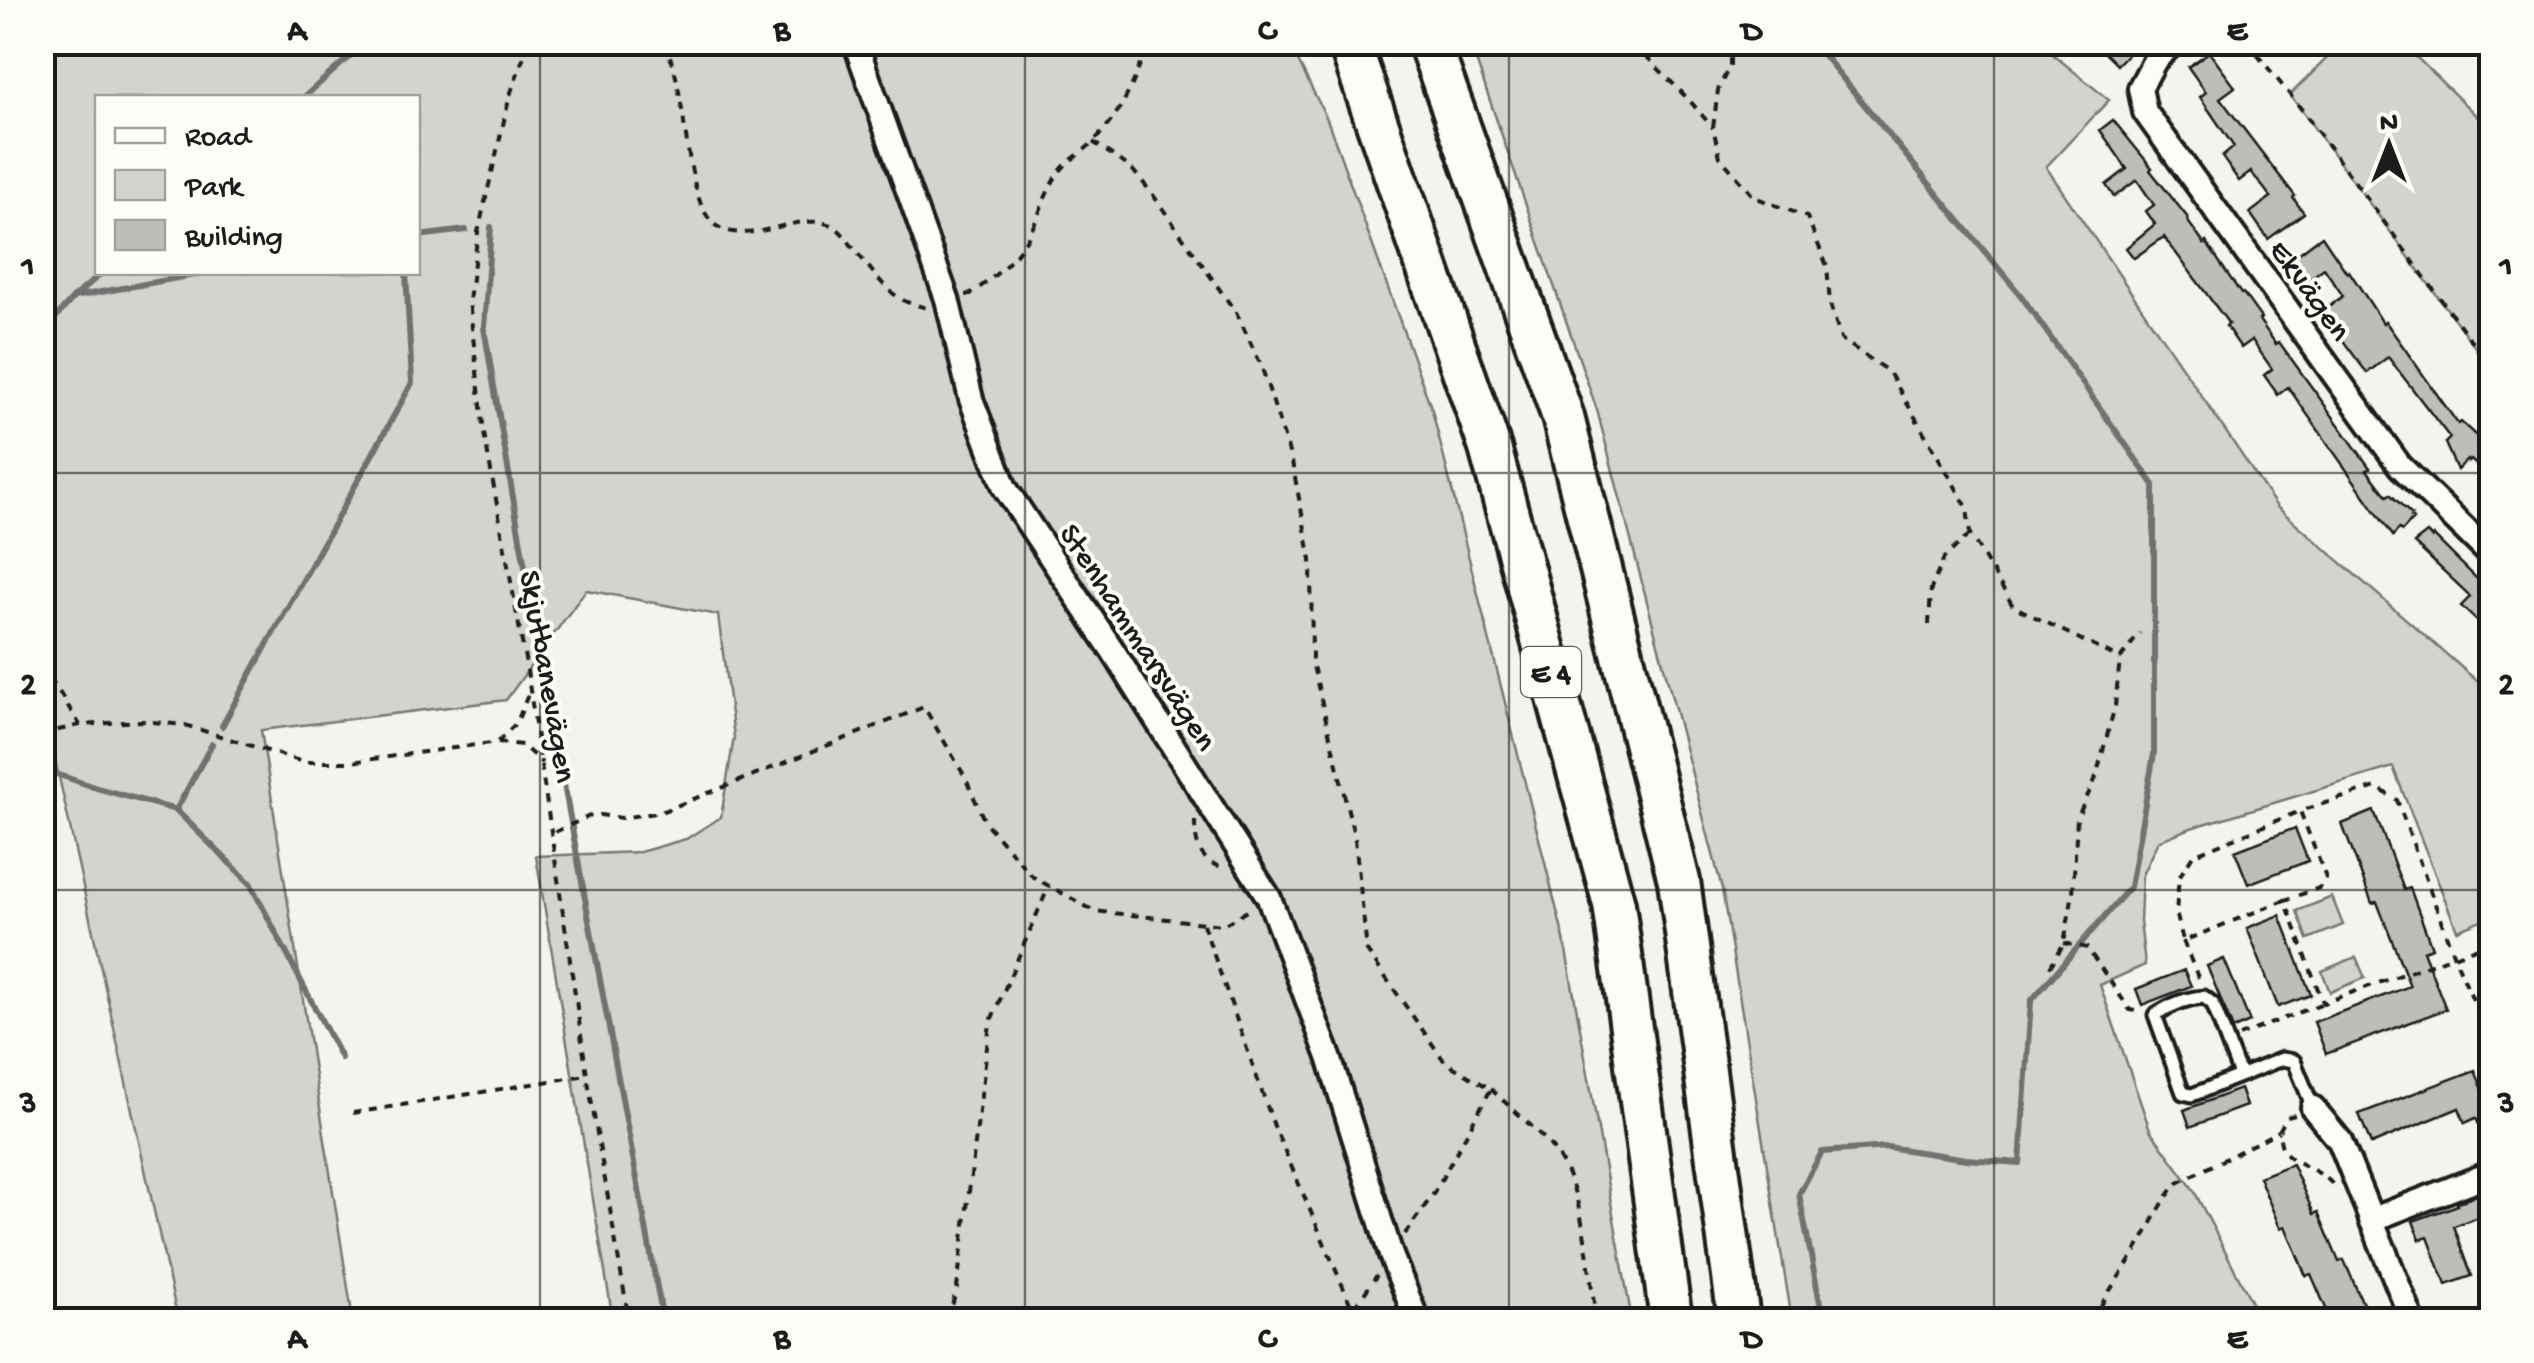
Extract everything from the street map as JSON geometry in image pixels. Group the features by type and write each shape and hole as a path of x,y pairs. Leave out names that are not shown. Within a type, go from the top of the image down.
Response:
{"highway":[{"name":"E 4","path":"1349,42 1490,448 1614,904 1672,1320"},
{"name":"E 4","path":"1429,42 1563,417 1679,881 1738,1320"}],"street":[{"name":"Stenhammarsvägen","path":"855,42 947,299 971,399 1005,488 1269,898 1329,1057 1391,1255 1417,1320"},
{"name":"Ekvägen","path":"2174,42 2155,60 2140,88 2145,112 2400,466 2492,556"},
{"path":"2314,1108 2340,1142 2412,1320"},
{"path":"2371,1220 2492,1173"}],"lane":[{"path":"2240,1075 2212,1004 2204,996 2166,1007 2156,1015 2183,1094 2192,1095 2282,1060 2294,1061 2314,1108"}],"path":[{"name":"Skjutbanevägen","path":"528,42 510,95 478,232 469,302 484,433 530,688 587,1076 629,1320"},
{"path":"1639,42 1645,55 1713,128"},
{"path":"1730,42 1730,64 1718,90 1713,128 1720,158 1754,197 1807,217 1828,266 1830,304 1840,339 1889,372 1967,507 1970,534 2013,606 2120,659"},
{"path":"2247,42 2299,106 2492,368"},
{"path":"1094,142 1131,168 1152,192 1238,314 1261,364 1292,462 1311,560 1312,662 1355,838 1367,952 1445,1062 1490,1089 1556,1152 1572,1180 1578,1202 1594,1320"},
{"path":"42,250 42,265"},
{"path":"1929,624 1932,589 1944,558 1970,534"},
{"path":"2050,967 2064,942 2073,893 2077,818 2107,736 2120,659 2140,633"},
{"path":"42,665 80,725"},
{"path":"498,742 517,722 530,688"},
{"path":"553,833 594,814 621,818 661,812 924,707 964,775 984,822 1034,877 1094,911 1223,924 1269,898"},
{"path":"42,734 80,725 185,725 303,762 351,762 498,742 522,745 542,763"},
{"path":"2204,996 2182,941 2176,912 2179,877 2194,854 2376,786 2396,800 2454,956 2486,1030 2492,1028"},
{"path":"2182,941 2319,888 2326,878 2300,812"},
{"path":"948,1320 957,1288 990,1023 1049,886"},
{"path":"2285,900 2323,1004"},
{"path":"1202,922 1274,1126 1354,1310 1354,1320"},
{"path":"2064,942 2087,948 2130,1010 2156,1015"},
{"path":"2226,1040 2492,942"},
{"path":"353,1113 587,1076"},
{"path":"1346,1320 1434,1193 1490,1089"},
{"path":"2094,1320 2166,1196 2178,1183 2278,1131 2287,1117 2314,1108"},
{"path":"2278,1131 2283,1149 2325,1174 2333,1185"}],"green space":[{"path":"42,43 1289,43 1327,119 1432,410 1564,939 1632,1320 613,1320 536,856 640,852 686,839 721,817 734,737 718,615 586,590 506,700 261,730 353,1320 178,1320 43,704"},
{"path":"1470,43 2039,43 2109,100 2046,167 2277,507 2491,693 2491,916 2457,930 2393,767 2158,841 2142,875 2140,921 2145,965 2100,985 2150,1130 2193,1189 2261,1320 1792,1320 1722,889 1597,410"},
{"path":"2342,43 2402,43 2491,130 2491,369 2290,95"},
{"path":"2332,897 2343,925 2308,939 2297,911"},
{"path":"2356,957 2365,978 2330,992 2322,971"}],"building":[{"path":"2094,42 2139,42 2117,65"},
{"path":"2209,52 2235,87 2220,98 2304,213 2268,239 2250,213 2271,197 2251,172 2239,181 2222,157 2234,147 2200,97 2206,92 2188,67"},
{"path":"2113,120 2206,242 2276,344 2279,342 2370,468 2367,470 2387,496 2390,494 2412,515 2402,531 2399,529 2393,536 2288,387 2278,395 2264,375 2272,369 2252,340 2241,348 2226,326 2229,324 2164,237 2134,258 2126,248 2155,224 2146,211 2154,205 2137,180 2114,197 2106,185 2127,169 2100,130"},
{"path":"2322,236 2458,424 2461,422 2483,442 2480,446 2492,456 2492,479 2471,460 2457,470 2445,443 2450,438 2388,357 2367,373 2322,312 2343,296 2324,268 2302,285 2286,263"},
{"path":"2427,533 2492,590 2492,612 2480,624 2461,606 2470,597 2467,593 2414,543"},
{"path":"2374,811 2404,890 2410,888 2432,948 2423,951 2446,1009 2326,1054 2314,1022 2410,986 2342,824"},
{"path":"2295,828 2308,861 2248,884 2235,851"},
{"path":"2280,915 2311,995 2278,1007 2247,928"},
{"path":"2224,959 2250,1022 2233,1029 2207,966"},
{"path":"2184,970 2191,986 2142,1005 2136,989"},
{"path":"2475,1070 2492,1112 2492,1154 2476,1118 2465,1123 2459,1108 2371,1144 2359,1114"},
{"path":"2240,1089 2246,1106 2190,1127 2184,1110"},
{"path":"2292,1164 2339,1262 2344,1260 2370,1320 2331,1320 2311,1274 2306,1276 2285,1226 2280,1228 2259,1177"},
{"path":"2479,1194 2486,1214 2454,1226 2472,1276 2446,1285 2428,1237 2420,1240 2413,1221"}],"waterway":[{"path":"306,95 366,42"},
{"path":"1813,42 2022,297 2154,485 2154,754 2130,887 2031,1001 2020,1163 1887,1147 1822,1152 1799,1194 1822,1313"},
{"path":"491,227 484,328 663,1320"},
{"path":"420,236 466,230"},
{"path":"42,328 100,275"},
{"path":"74,297 194,275"},
{"path":"222,726 412,383 406,275"},
{"path":"176,810 212,744"},
{"path":"42,769 176,810 250,883 341,1058"}]}
